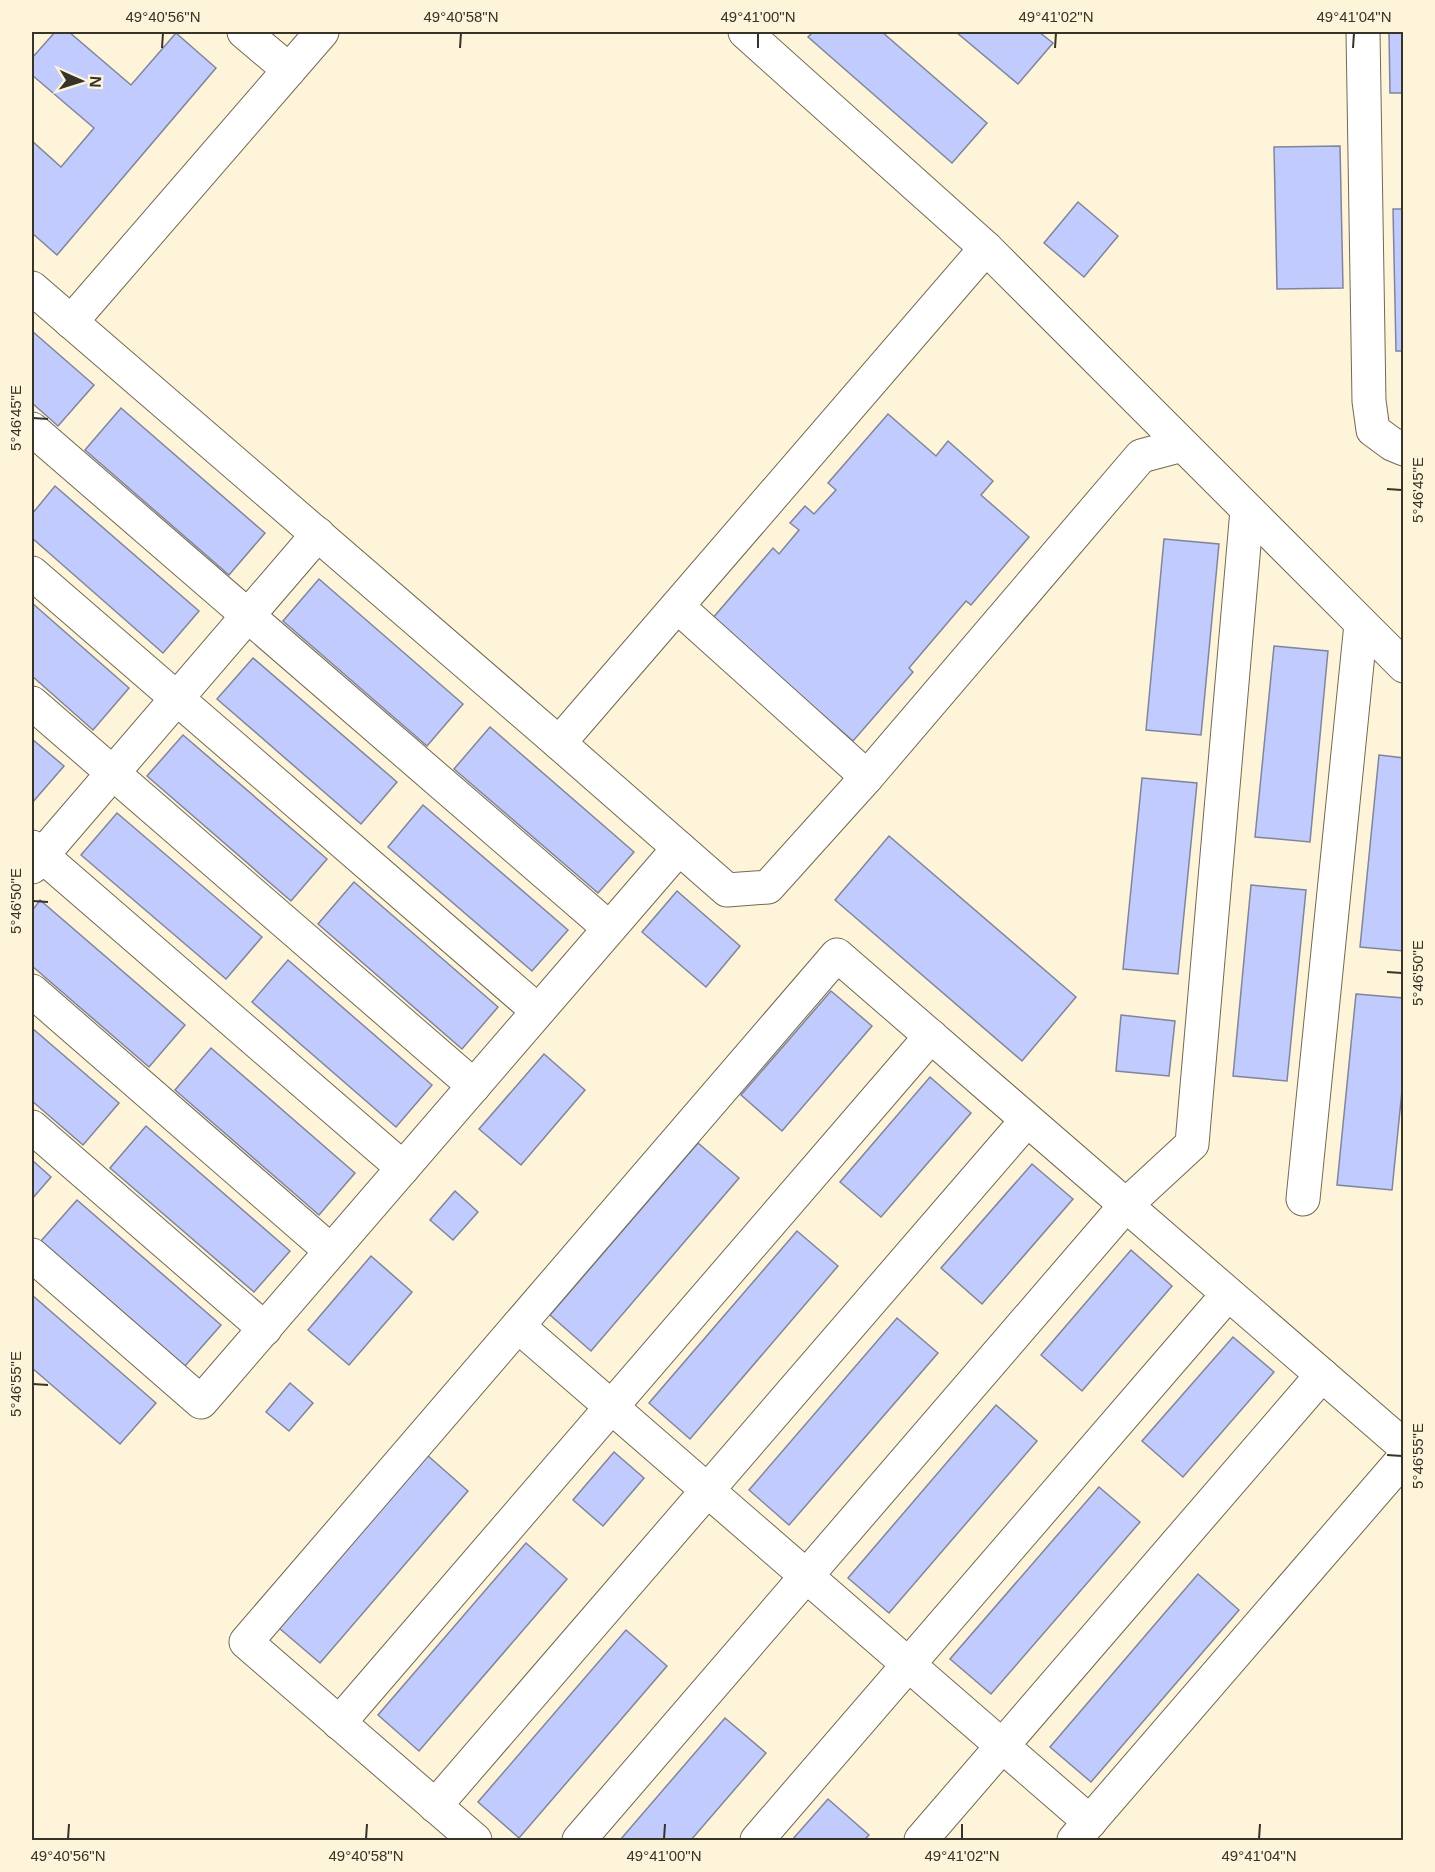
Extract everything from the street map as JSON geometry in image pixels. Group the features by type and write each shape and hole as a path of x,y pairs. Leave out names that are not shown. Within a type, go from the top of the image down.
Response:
{"lane":[{"path":"244,32 289,70"},
{"path":"71,322 322,32"},
{"path":"1363,32 1369,401 1373,430 1392,444 1404,449"},
{"path":"749,33 986,248 1404,666"},
{"path":"559,743 986,248"},
{"path":"32,288 727,890 768,887 867,777 1141,456 1182,445"},
{"path":"32,429 609,928"},
{"path":"579,1840 1126,1205 1192,1144 1247,510"},
{"path":"318,534 177,699 35,857 403,1168"},
{"path":"32,573 538,1011"},
{"path":"677,606 867,777"},
{"path":"1303,1199 1362,624"},
{"path":"32,703 474,1086"},
{"path":"32,1255 201,1402 678,848"},
{"path":"475,1840 246,1642 837,955 1404,1446"},
{"path":"32,991 332,1251"},
{"path":"339,1723 931,1036"},
{"path":"435,1806 1027,1120"},
{"path":"32,1127 265,1329"},
{"path":"757,1840 1228,1294"},
{"path":"518,1326 1002,1746 1082,1831 1404,1458"},
{"path":"921,1840 1322,1375"}],"building":[{"path":"55,32 69,32 131,85 176,33 216,68 57,255 32,233 32,141 61,167 94,128 32,75 32,58"},
{"path":"813,32 882,32 987,123 952,163 808,37"},
{"path":"956,32 1039,32 1053,43 1018,84"},
{"path":"1389,32 1404,32 1404,93 1390,93"},
{"path":"1340,146 1343,288 1277,289 1274,147"},
{"path":"1078,202 1118,236 1084,277 1044,243"},
{"path":"1393,209 1404,209 1404,351 1396,351"},
{"path":"32,331 94,385 58,426 32,403"},
{"path":"121,408 265,533 229,575 85,450"},
{"path":"888,414 936,456 948,441 993,481 981,495 1029,537 971,605 966,601 909,668 913,672 853,741 712,619 773,548 779,554 799,530 790,523 805,506 814,514 836,490 828,483"},
{"path":"55,486 199,611 163,653 32,538 32,514"},
{"path":"1164,539 1219,544 1201,735 1146,730"},
{"path":"319,579 463,704 427,746 283,621"},
{"path":"32,603 129,688 93,730 32,676"},
{"path":"1274,646 1328,651 1310,842 1255,837"},
{"path":"253,658 397,782 361,824 217,699"},
{"path":"490,727 634,852 598,893 454,769"},
{"path":"183,735 327,859 291,901 147,776"},
{"path":"32,739 64,766 32,803"},
{"path":"1379,755 1404,758 1404,951 1360,947"},
{"path":"1142,778 1197,783 1178,974 1123,969"},
{"path":"423,805 568,930 532,971 388,847"},
{"path":"117,813 262,937 226,979 81,855"},
{"path":"889,836 1076,997 1022,1061 835,900"},
{"path":"354,882 498,1007 462,1049 318,924"},
{"path":"1251,885 1306,890 1287,1081 1233,1076"},
{"path":"677,891 740,946 706,987 642,932"},
{"path":"40,900 185,1025 149,1067 32,966 32,911"},
{"path":"288,960 432,1085 396,1127 252,1002"},
{"path":"831,991 872,1026 782,1131 741,1095"},
{"path":"1356,994 1404,998 1404,1071 1392,1190 1337,1185"},
{"path":"1121,1015 1175,1021 1169,1076 1116,1071"},
{"path":"32,1028 119,1103 83,1145 32,1101"},
{"path":"211,1048 355,1173 319,1215 175,1090"},
{"path":"544,1054 585,1090 521,1165 479,1129"},
{"path":"930,1077 971,1113 881,1217 840,1182"},
{"path":"146,1126 290,1251 254,1292 110,1168"},
{"path":"698,1143 739,1178 591,1351 550,1315"},
{"path":"32,1160 51,1177 32,1199"},
{"path":"1032,1164 1073,1199 982,1304 941,1268"},
{"path":"455,1191 478,1212 453,1240 430,1220"},
{"path":"77,1200 221,1325 185,1366 41,1241"},
{"path":"797,1231 838,1266 690,1439 649,1403"},
{"path":"1131,1250 1172,1286 1082,1391 1041,1355"},
{"path":"371,1256 412,1292 349,1365 308,1330"},
{"path":"32,1295 156,1403 120,1444 32,1368"},
{"path":"897,1318 938,1353 789,1525 749,1490"},
{"path":"1233,1337 1274,1372 1183,1477 1142,1441"},
{"path":"290,1383 313,1403 289,1431 266,1412"},
{"path":"996,1405 1037,1441 889,1613 848,1578"},
{"path":"614,1452 644,1478 603,1526 573,1500"},
{"path":"427,1455 468,1491 320,1663 279,1628"},
{"path":"1099,1487 1140,1522 991,1694 950,1659"},
{"path":"526,1543 567,1579 419,1751 378,1715"},
{"path":"1198,1574 1239,1610 1091,1782 1050,1747"},
{"path":"626,1630 667,1666 519,1838 478,1802"},
{"path":"725,1718 766,1753 691,1840 620,1840"},
{"path":"828,1799 869,1835 864,1840 792,1840"}]}
